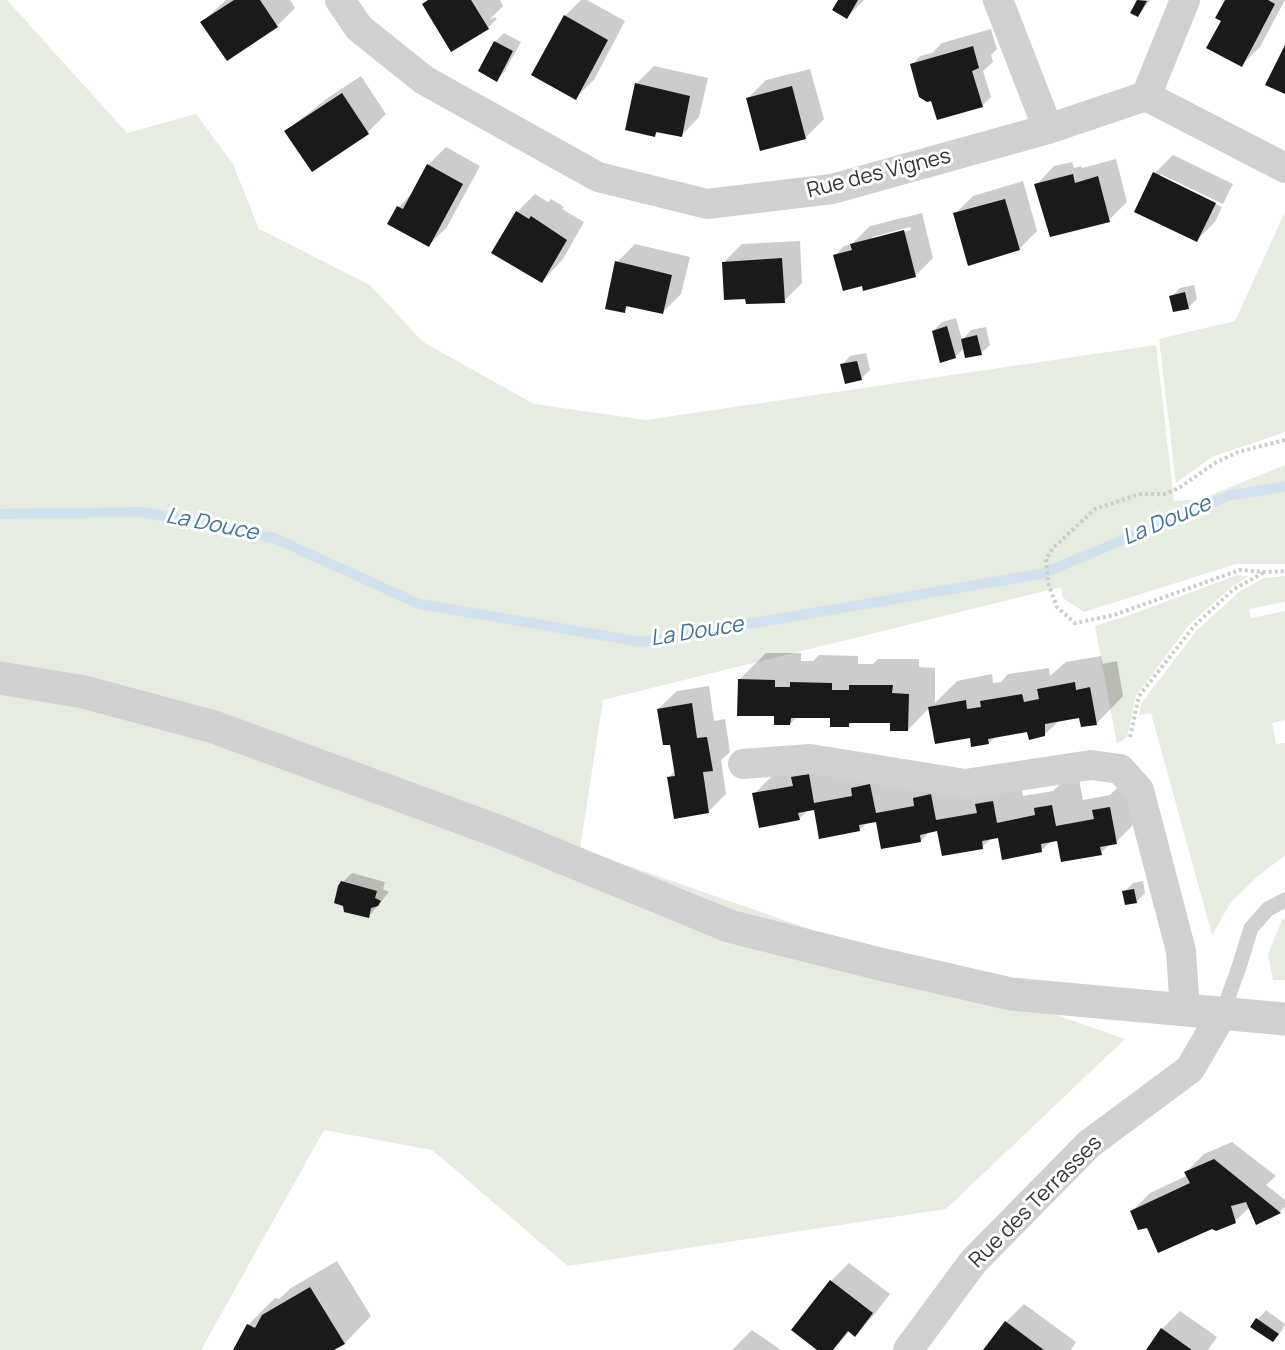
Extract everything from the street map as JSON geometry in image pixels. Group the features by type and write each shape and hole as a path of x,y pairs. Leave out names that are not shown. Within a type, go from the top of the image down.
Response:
{"street":[{"name":"Rue des Vignes","path":"340,0 359,28 424,80 598,177 707,204 832,189 1048,129 1146,96"},
{"path":"999,0 1048,129"},
{"path":"1185,0 1146,96 1285,168"},
{"path":"0,678 84,692 214,728 500,832 729,926 1011,994 1285,1019"},
{"path":"743,764 810,759 965,784 1090,765 1120,769 1139,790 1181,951 1185,1011"},
{"name":"Rue des Terrasses","path":"908,1350 973,1262 1089,1144 1190,1069 1222,1014"}],"lane":[{"path":"1222,1014 1251,928 1268,909 1285,900"}],"path":[{"path":"1285,440 1238,452 1215,463 1179,488 1164,494 1140,494 1095,509 1053,548 1046,559 1048,583 1057,608 1075,623 1114,615 1240,570 1285,571"},
{"path":"1120,769 1139,696 1194,626 1234,589 1266,572"}],"shaded area":[{"path":"0,0 7,0 127,133 196,114 233,164 259,229 370,285 423,342 534,404 646,420 1156,345 1174,501 1201,499 1285,465 1285,564 1236,564 1084,612 1063,598 1061,587 603,700 580,849 1125,1039 946,1209 568,1266 432,1150 324,1130 201,1350 0,1350"},
{"path":"1285,212 1285,432 1212,457 1176,483 1159,339 1235,321"},
{"path":"1237,575 1249,576 1232,587 1189,625 1136,696 1127,737 1117,744 1095,626"},
{"path":"1285,576 1285,602 1249,609 1251,618 1285,611 1285,720 1272,723 1276,744 1285,743 1285,856 1260,874 1231,902 1212,935 1151,713 1139,715 1141,704 1197,630 1239,592 1264,578"},
{"path":"1285,918 1285,980 1273,980 1268,954 1282,920"}],"building":[{"path":"234,0 260,0 278,27 227,61 200,22"},
{"path":"428,0 471,0 489,29 451,52 422,4"},
{"path":"838,0 858,0 847,19 832,10"},
{"path":"1137,0 1147,1 1138,17 1130,13"},
{"path":"1225,0 1268,0 1275,4 1242,67 1206,48 1221,21 1215,18"},
{"path":"564,15 608,40 576,100 531,75"},
{"path":"494,41 513,51 497,82 478,71"},
{"path":"1285,45 1285,94 1265,85"},
{"path":"973,46 979,68 972,71 983,107 937,120 931,101 927,102 919,97 910,64"},
{"path":"635,83 690,96 682,137 656,132 655,137 625,130"},
{"path":"792,86 806,139 760,151 746,98"},
{"path":"342,93 369,134 312,172 284,131"},
{"path":"427,164 463,184 429,247 387,224 397,206 403,209"},
{"path":"1153,172 1216,203 1197,242 1134,212"},
{"path":"1073,174 1075,183 1098,176 1110,222 1050,237 1034,184"},
{"path":"1005,199 1020,250 968,266 953,213"},
{"path":"516,211 529,219 531,216 567,240 542,283 491,253"},
{"path":"904,230 916,277 863,291 862,286 843,291 833,255 852,250 850,244"},
{"path":"782,258 785,303 746,304 745,299 724,300 722,262"},
{"path":"615,261 672,275 663,314 626,306 625,313 605,309"},
{"path":"1185,292 1189,309 1173,312 1169,296"},
{"path":"947,326 956,358 940,363 932,331"},
{"path":"977,335 982,355 965,358 961,339"},
{"path":"857,361 862,380 845,384 840,364"},
{"path":"738,679 775,680 775,687 790,687 790,682 832,683 832,690 849,690 849,685 893,685 892,693 909,694 908,731 890,731 890,723 849,723 849,727 830,727 830,718 791,718 790,725 774,725 774,716 737,716"},
{"path":"1075,682 1076,690 1090,687 1097,725 1081,727 1079,718 1045,724 1045,736 1029,740 1027,732 988,739 989,744 971,747 970,738 935,744 928,707 966,700 967,709 981,707 980,701 1022,694 1024,702 1039,699 1037,689"},
{"path":"692,703 697,738 707,737 713,771 703,772 709,813 674,819 667,777 675,776 670,745 663,745 657,709"},
{"path":"809,774 814,803 852,796 851,788 870,784 876,813 914,806 913,798 931,794 936,820 977,813 975,804 993,801 997,823 1035,815 1034,808 1052,805 1056,826 1094,819 1092,810 1110,807 1117,844 1100,847 1102,855 1061,862 1057,841 1041,844 1042,852 1002,860 998,838 982,841 983,849 942,856 937,831 920,835 921,842 881,849 876,822 859,825 860,831 819,839 814,810 798,813 800,820 759,828 752,793 793,786 791,777"},
{"path":"341,881 377,891 375,898 381,901 378,906 371,908 369,918 344,912 343,906 334,903"},
{"path":"1134,889 1137,903 1125,905 1122,891"},
{"path":"1214,1159 1281,1213 1256,1225 1246,1202 1231,1206 1236,1223 1216,1231 1212,1229 1158,1253 1147,1228 1138,1230 1130,1211 1190,1183 1184,1172"},
{"path":"830,1280 873,1313 855,1337 848,1331 833,1350 817,1350 791,1330"},
{"path":"310,1287 345,1344 334,1350 233,1350 247,1324 255,1328 262,1315"},
{"path":"1256,1318 1279,1334 1273,1342 1250,1327"},
{"path":"1005,1321 1044,1350 983,1350"},
{"path":"1161,1328 1192,1350 1146,1350"}],"waterway":[{"name":"La Douce","path":"0,514 144,512 274,538 419,604 642,642 1041,574 1231,495 1285,487"}]}
